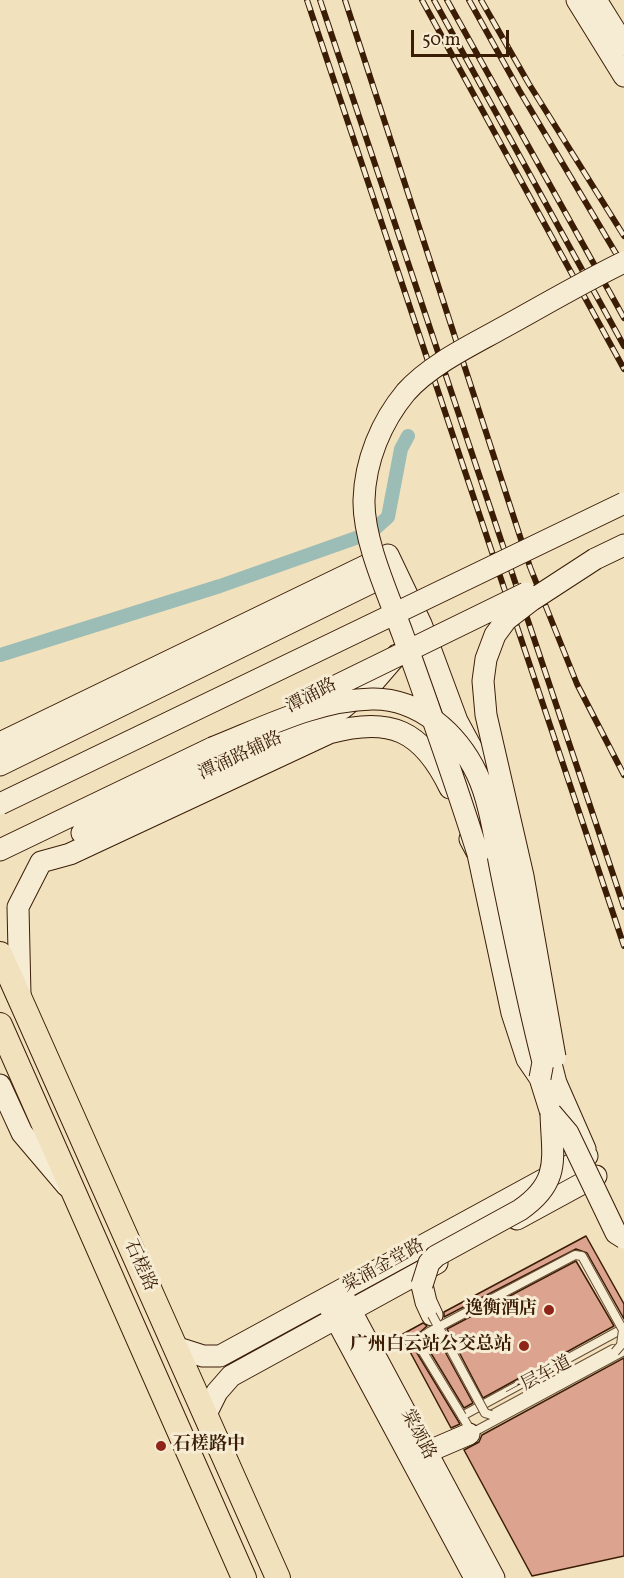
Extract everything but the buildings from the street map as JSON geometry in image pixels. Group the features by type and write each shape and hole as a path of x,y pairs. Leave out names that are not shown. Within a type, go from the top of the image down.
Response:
{"main road":[{"name":"石槎路","path":"0,954 278,1578"},
{"name":"石槎路","path":"0,1025 244,1578"}],"street":[{"path":"577,0 624,76"},
{"path":"596,0 624,45"},
{"path":"609,0 624,24"},
{"path":"595,277 624,255"},
{"path":"581,1160 561,1114 527,1059 512,1013 478,854 452,773 375,558 364,501 377,436 392,411 408,391 424,377 470,346 624,262"},
{"path":"0,804 624,503"},
{"name":"潭涌路","path":"0,850 624,545"},
{"path":"0,743 388,555 421,624 457,721 485,772 561,1114 616,1233 624,1238"},
{"path":"432,1315 422,1285 429,1263 449,1247 532,1201 549,1181 561,1114 555,1057 523,876 486,715 483,681 486,659 495,635 506,620 595,559"},
{"path":"0,765 395,571"},
{"name":"潭涌路辅路","path":"41,862 65,841 343,708 372,684 421,624"},
{"path":"212,748 309,710 344,701 374,699 399,703 424,713 449,732 478,776 490,820 543,1062 540,1078"},
{"path":"343,708 361,708 390,715 417,728 448,746 467,775 534,1049 589,1180 624,1238"},
{"path":"20,1002 18,907 41,862 70,854 329,733 359,725 381,726 402,732 432,755 443,772 478,854"},
{"path":"0,1085 22,1133 75,1196"},
{"name":"棠涌金堂路","path":"175,1347 203,1356 220,1356 581,1160"},
{"name":"棠涌金堂路","path":"206,1414 217,1392 231,1376 589,1180"},
{"name":"棠颂路","path":"333,1295 475,1578"},
{"name":"棠颂路","path":"343,1314 427,1452 494,1578"},
{"path":"427,1452 470,1428"}],"lane":[{"path":"574,1255 582,1256 623,1330 618,1351 470,1428 423,1352 422,1338 429,1332 574,1255"},
{"path":"470,1428 425,1346 424,1341 431,1332 576,1258 579,1259 619,1333 618,1351"},
{"path":"432,1315 485,1413 491,1414 618,1351"},
{"name":"一层车道","path":"470,1428 624,1329"}],"waterway":[{"path":"0,655 220,586 370,533 388,517 401,449 408,436"}],"railway":[{"path":"307,0 624,946"},
{"path":"320,0 624,907"},
{"path":"345,0 530,567 577,684 624,775"},
{"path":"422,0 624,369"},
{"path":"434,0 624,346"},
{"path":"447,0 624,318"},
{"path":"469,0 519,90 624,267"},
{"path":"481,0 529,84 624,236"}],"place":[{"name":"逸衡酒店","path":"549,1310"},
{"name":"广州白云站公交总站","path":"524,1346"},
{"name":"石槎路中","path":"161,1446"}]}
